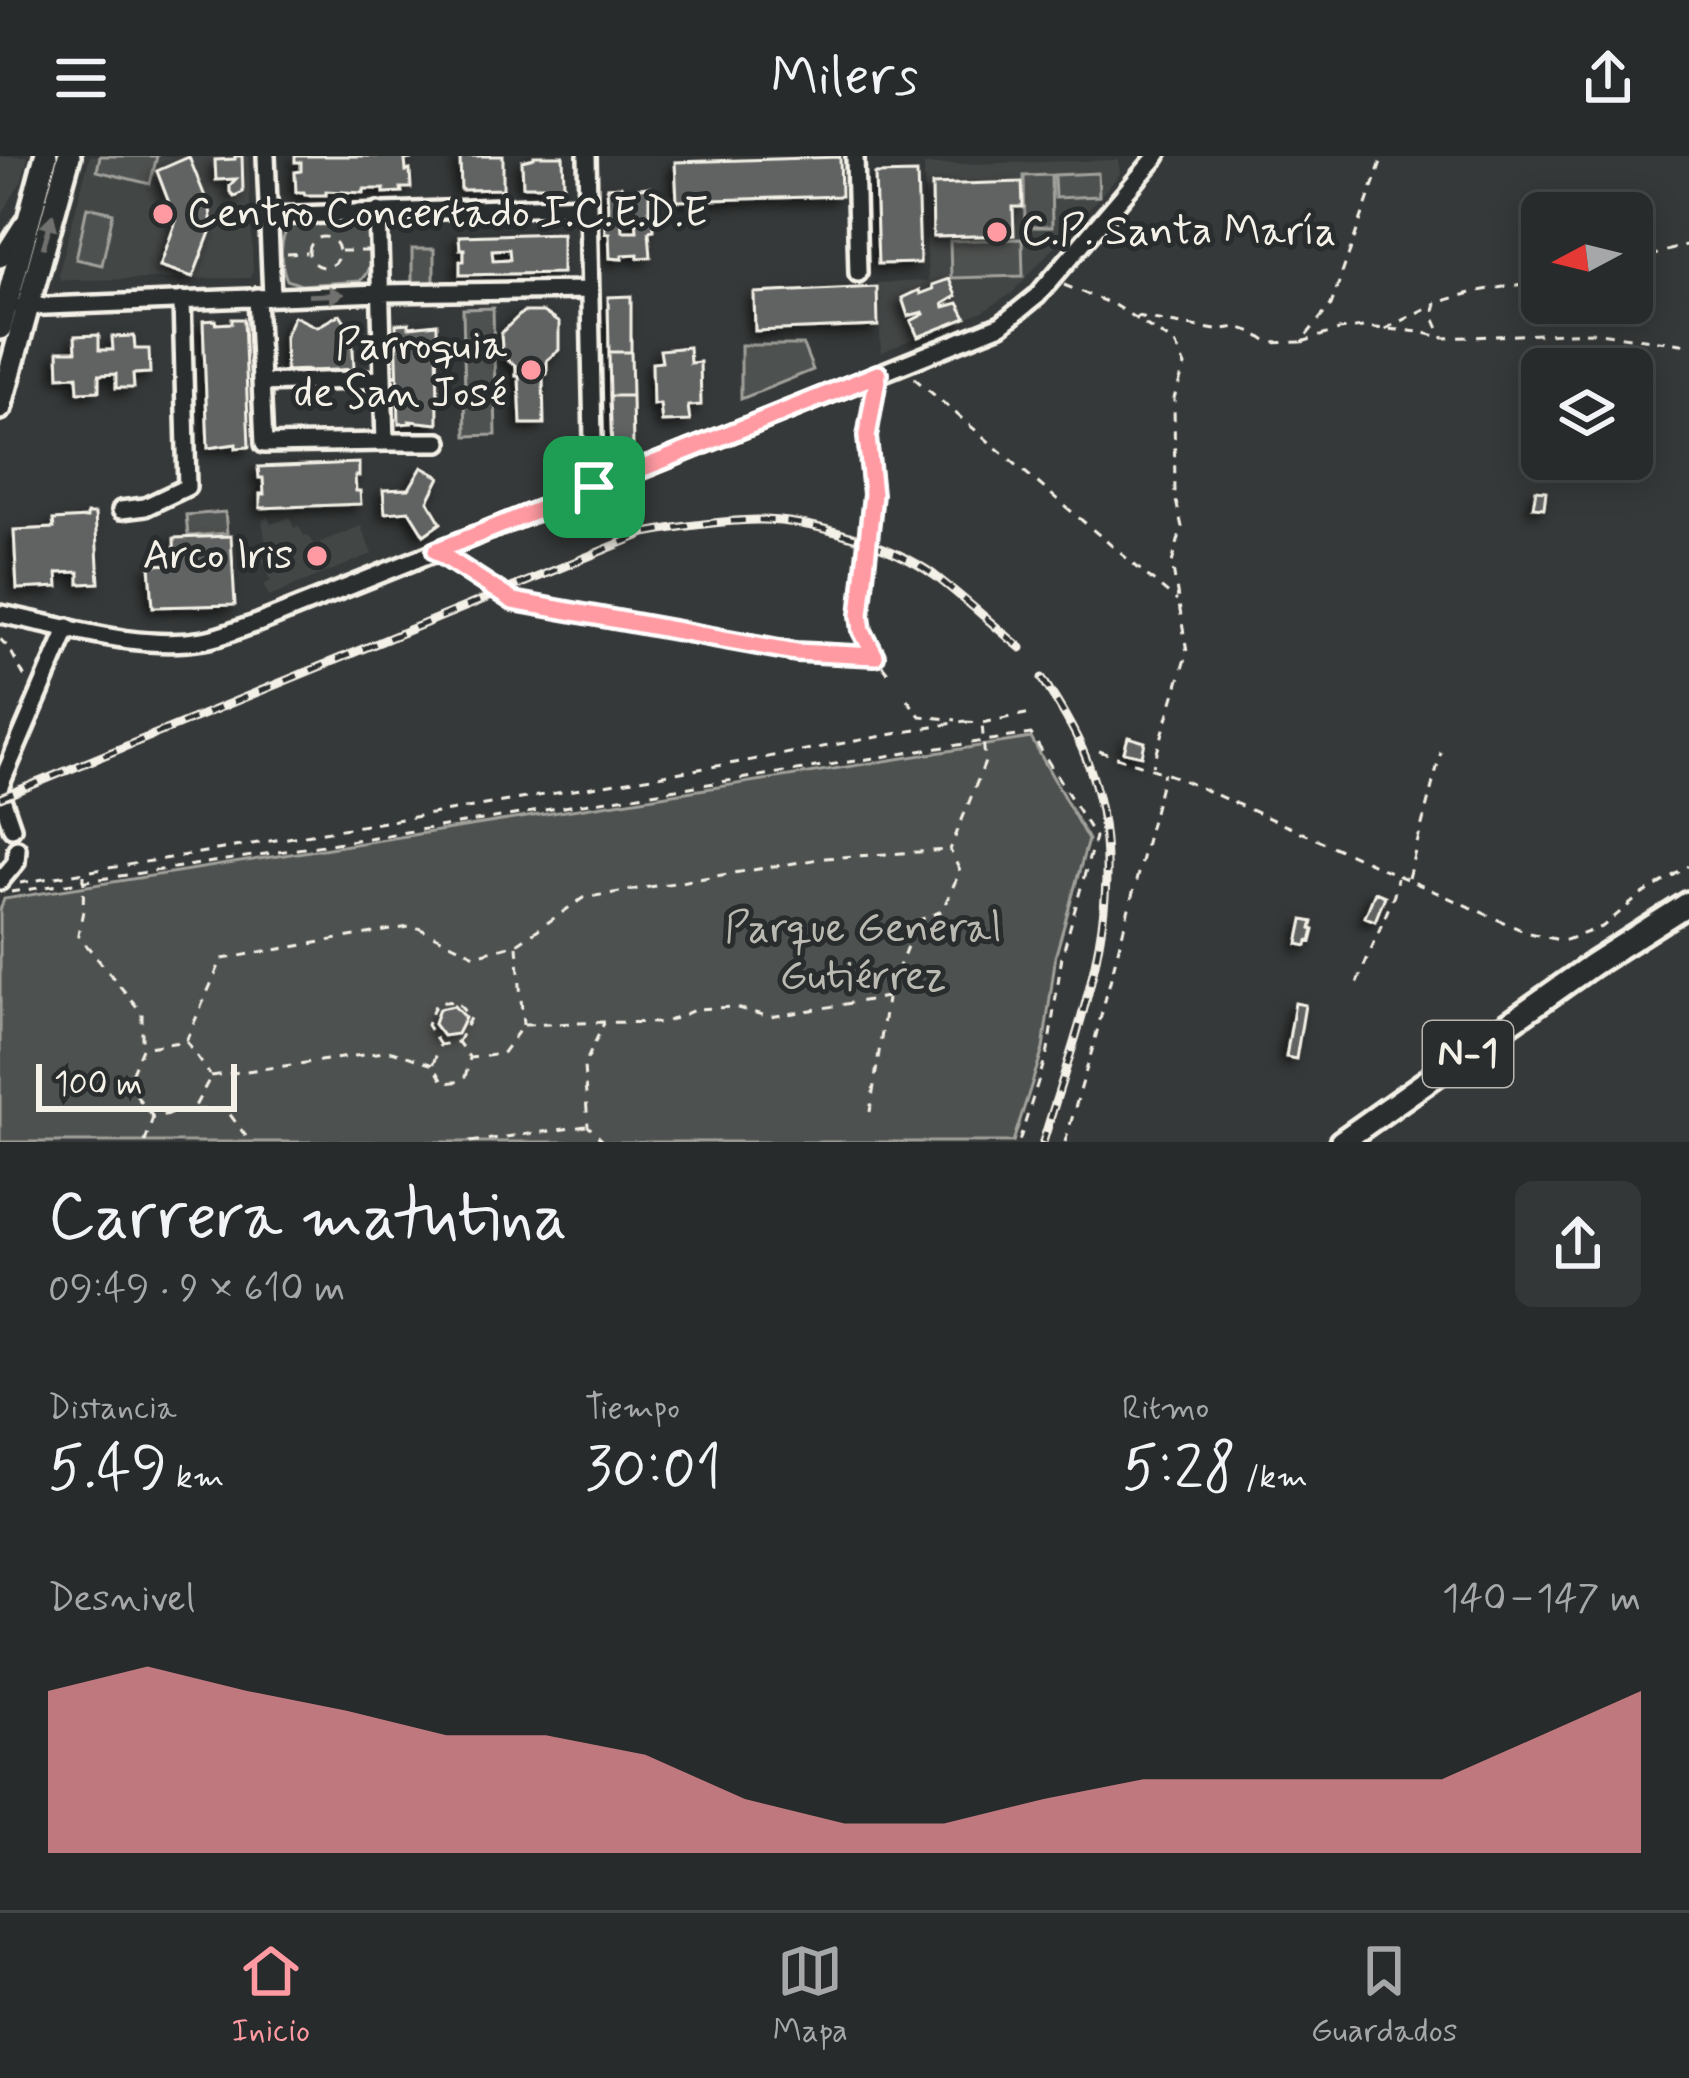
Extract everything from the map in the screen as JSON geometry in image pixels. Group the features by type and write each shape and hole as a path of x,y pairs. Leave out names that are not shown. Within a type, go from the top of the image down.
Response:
{"highway":[{"path":"0,408 7,308 46,156"},
{"path":"7,308 69,156"},
{"name":"N-1","path":"1594,964 1689,889"},
{"name":"N-1","path":"1341,1142 1689,903"},
{"name":"N-1","path":"1594,964 1689,917"}],"street":[{"path":"266,156 264,444 439,442"},
{"path":"586,156 594,487"},
{"path":"855,156 858,273"},
{"path":"0,614 134,642 207,639 258,623 1000,325 1031,302 1157,156"},
{"path":"269,216 587,205"},
{"path":"0,259 32,211"},
{"path":"378,211 385,442"},
{"path":"7,308 380,292 589,290"},
{"path":"122,510 146,507 187,487 182,300"},
{"path":"261,383 383,379"},
{"path":"12,828 0,790 68,627"},
{"path":"0,881 16,862 17,849"}],"path":[{"path":"1301,342 1331,305 1383,156"},
{"path":"323,237 336,242 340,251 334,264 324,267 316,265 309,253 311,244 323,237"},
{"path":"1653,255 1689,244"},
{"path":"340,251 379,250"},
{"path":"279,254 309,253"},
{"path":"1051,280 1114,305 1175,343 1185,365 1174,398 1175,496 1182,526 1172,563 1187,652 1152,768"},
{"path":"1384,330 1436,303 1521,284"},
{"path":"1436,303 1433,315 1443,338"},
{"path":"1129,315 1200,328 1237,328 1269,343 1301,342 1364,327 1443,338 1592,332 1689,345"},
{"path":"899,365 1179,602"},
{"path":"878,374 867,437 873,494 860,615 862,631 888,673"},
{"path":"436,551 513,601 796,652 875,656"},
{"path":"0,639 38,700"},
{"path":"907,699 920,716 965,722 1035,712"},
{"path":"22,882 965,722"},
{"path":"870,1112 887,998 917,921 943,911 960,871 950,850 985,762 982,723"},
{"path":"1,893 1031,734 1095,837 1062,956 1048,1050 1019,1142"},
{"path":"1099,751 1164,773 1526,932 1562,941 1602,927 1641,895 1689,866"},
{"path":"1407,880 1441,752"},
{"path":"1065,1142 1164,773"},
{"path":"186,1041 222,959 413,926 475,955 517,944 583,898 825,858 950,850"},
{"path":"83,872 78,935 142,1012 142,1048 127,1084 153,1117"},
{"path":"1357,982 1398,876"},
{"path":"470,1058 502,1054 523,1025 517,944"},
{"path":"523,1025 664,1023 697,1009 734,1007 770,1017 887,998"},
{"path":"440,1045 428,1025 436,1004 456,1001 470,1018 458,1042"},
{"path":"604,1022 584,1066 588,1126 604,1142"},
{"path":"142,1048 186,1041"},
{"path":"186,1041 211,1076"},
{"path":"458,1042 470,1058"},
{"path":"440,1045 458,1042"},
{"path":"433,1064 440,1045"},
{"path":"211,1076 392,1052 433,1064 444,1083 464,1081 470,1058"},
{"path":"193,1111 211,1076"},
{"path":"153,1117 226,1108 250,1142"},
{"path":"146,1142 153,1117"},
{"path":"470,1142 588,1126"}],"shaded area":[{"path":"0,156 28,156 22,180 0,217"},
{"name":"Centro Concertado I.C.E.D.E","path":"90,156 248,156 250,278 60,280"},
{"name":"C.P. Santa María","path":"1119,160 1120,174 1012,293 983,312 881,353 878,283 928,281 924,165"},
{"name":"Arco Iris","path":"268,517 271,524 290,517 294,528 299,526 308,535 320,554 324,552 320,542 361,526 372,554 269,596 264,585 271,581 262,559 267,557 262,520"}],"green space":[{"path":"100,156 157,156 150,184 97,171"},
{"path":"1098,173 1099,196 1055,198 1054,175"},
{"path":"1051,175 1052,227 1025,227 1024,176"},
{"path":"87,207 113,213 102,265 76,259"},
{"path":"360,220 372,250 360,281 301,285 287,280 282,250 292,222"},
{"path":"1022,239 1023,276 951,278 950,241"},
{"path":"412,249 434,249 434,288 412,288"},
{"path":"493,308 496,435 466,436 463,309"},
{"path":"741,345 803,345 813,370 741,399"},
{"path":"225,512 227,533 188,536 186,515"},
{"name":"Parque General Gutiérrez","path":"1031,738 1088,840 1056,954 1043,1049 1013,1142 0,1142 0,910 4,899"}],"building":[{"path":"242,156 243,192 234,196 230,185 236,179 216,180 215,160"},
{"path":"295,156 411,156 405,160 411,188 305,195 296,192 295,172 301,171 301,162 295,162"},
{"path":"460,156 503,156 503,189 461,190"},
{"path":"563,156 564,186 523,186 522,161"},
{"path":"189,157 210,209 212,227 193,277 160,266 176,221 157,171"},
{"path":"840,157 841,196 677,201 675,162"},
{"path":"917,173 920,263 878,264 875,174"},
{"path":"1022,182 1023,207 1013,207 1014,235 933,237 932,185"},
{"path":"607,187 649,187 654,230 649,231 651,257 610,258 604,214 608,213","holes":["621,217 636,217 637,231 622,231"]},
{"path":"562,233 562,273 460,275 464,249 460,249 459,236","holes":["509,249 510,259 493,260 492,250"]},
{"path":"949,279 956,296 944,307 958,303 966,318 918,337 911,321 924,314 908,316 902,298"},
{"path":"877,287 878,326 755,331 754,293"},
{"path":"631,296 631,352 609,352 608,297"},
{"name":"Parroquia de San José","path":"523,312 543,312 559,323 559,350 547,360 543,376 544,424 521,424 516,366 499,353 501,333"},
{"path":"340,314 352,332 354,369 308,374 308,370 286,371 285,336 294,316 317,327"},
{"path":"232,319 244,319 249,447 208,448 203,321 232,323"},
{"path":"409,323 409,327 437,324 438,424 399,424 396,324"},
{"path":"99,335 99,350 113,350 112,337 134,336 135,349 149,349 150,373 133,374 134,388 116,388 116,374 99,375 99,391 78,392 77,376 59,377 58,351 76,351 75,336"},
{"path":"689,347 690,363 700,362 701,405 688,406 690,421 662,422 660,404 653,405 652,363 662,362 660,350"},
{"path":"609,352 631,352 632,396 610,396"},
{"path":"610,396 632,396 633,449 612,450"},
{"path":"359,463 359,476 355,476 361,504 260,508 260,494 264,494 258,467"},
{"path":"422,467 440,477 428,501 441,523 424,535 409,511 385,513 383,490 409,489"},
{"path":"1536,490 1546,491 1544,508 1533,507"},
{"path":"95,514 99,583 79,584 79,572 57,573 58,587 17,589 14,530 54,528 53,520 87,518"},
{"path":"231,536 235,605 153,607 150,565 175,564 174,538"},
{"path":"1128,737 1145,742 1142,756 1124,752"},
{"path":"1375,892 1385,896 1375,921 1365,917"},
{"path":"1303,920 1313,922 1307,946 1298,944"},
{"path":"1295,1003 1305,1005 1296,1059 1286,1057"},
{"path":"454,1006 465,1018 457,1034 443,1036 434,1024 439,1009"}],"railway":[{"path":"0,798 645,533 687,526 778,521 873,544 934,575 1021,648"},
{"path":"1042,678 1086,758 1100,806 1106,855 1098,952 1043,1142"}],"place":[{"name":"Centro Concertado I.C.E.D.E","path":"163,214"},
{"name":"C.P. Santa María","path":"997,232"},
{"name":"Parroquia de San José","path":"531,370"},
{"name":"Arco Iris","path":"317,556"}],"route":[{"path":"878,374 867,437 873,494 860,615 862,631 875,656 796,652 513,601 436,551 594,487 878,374"}]}
